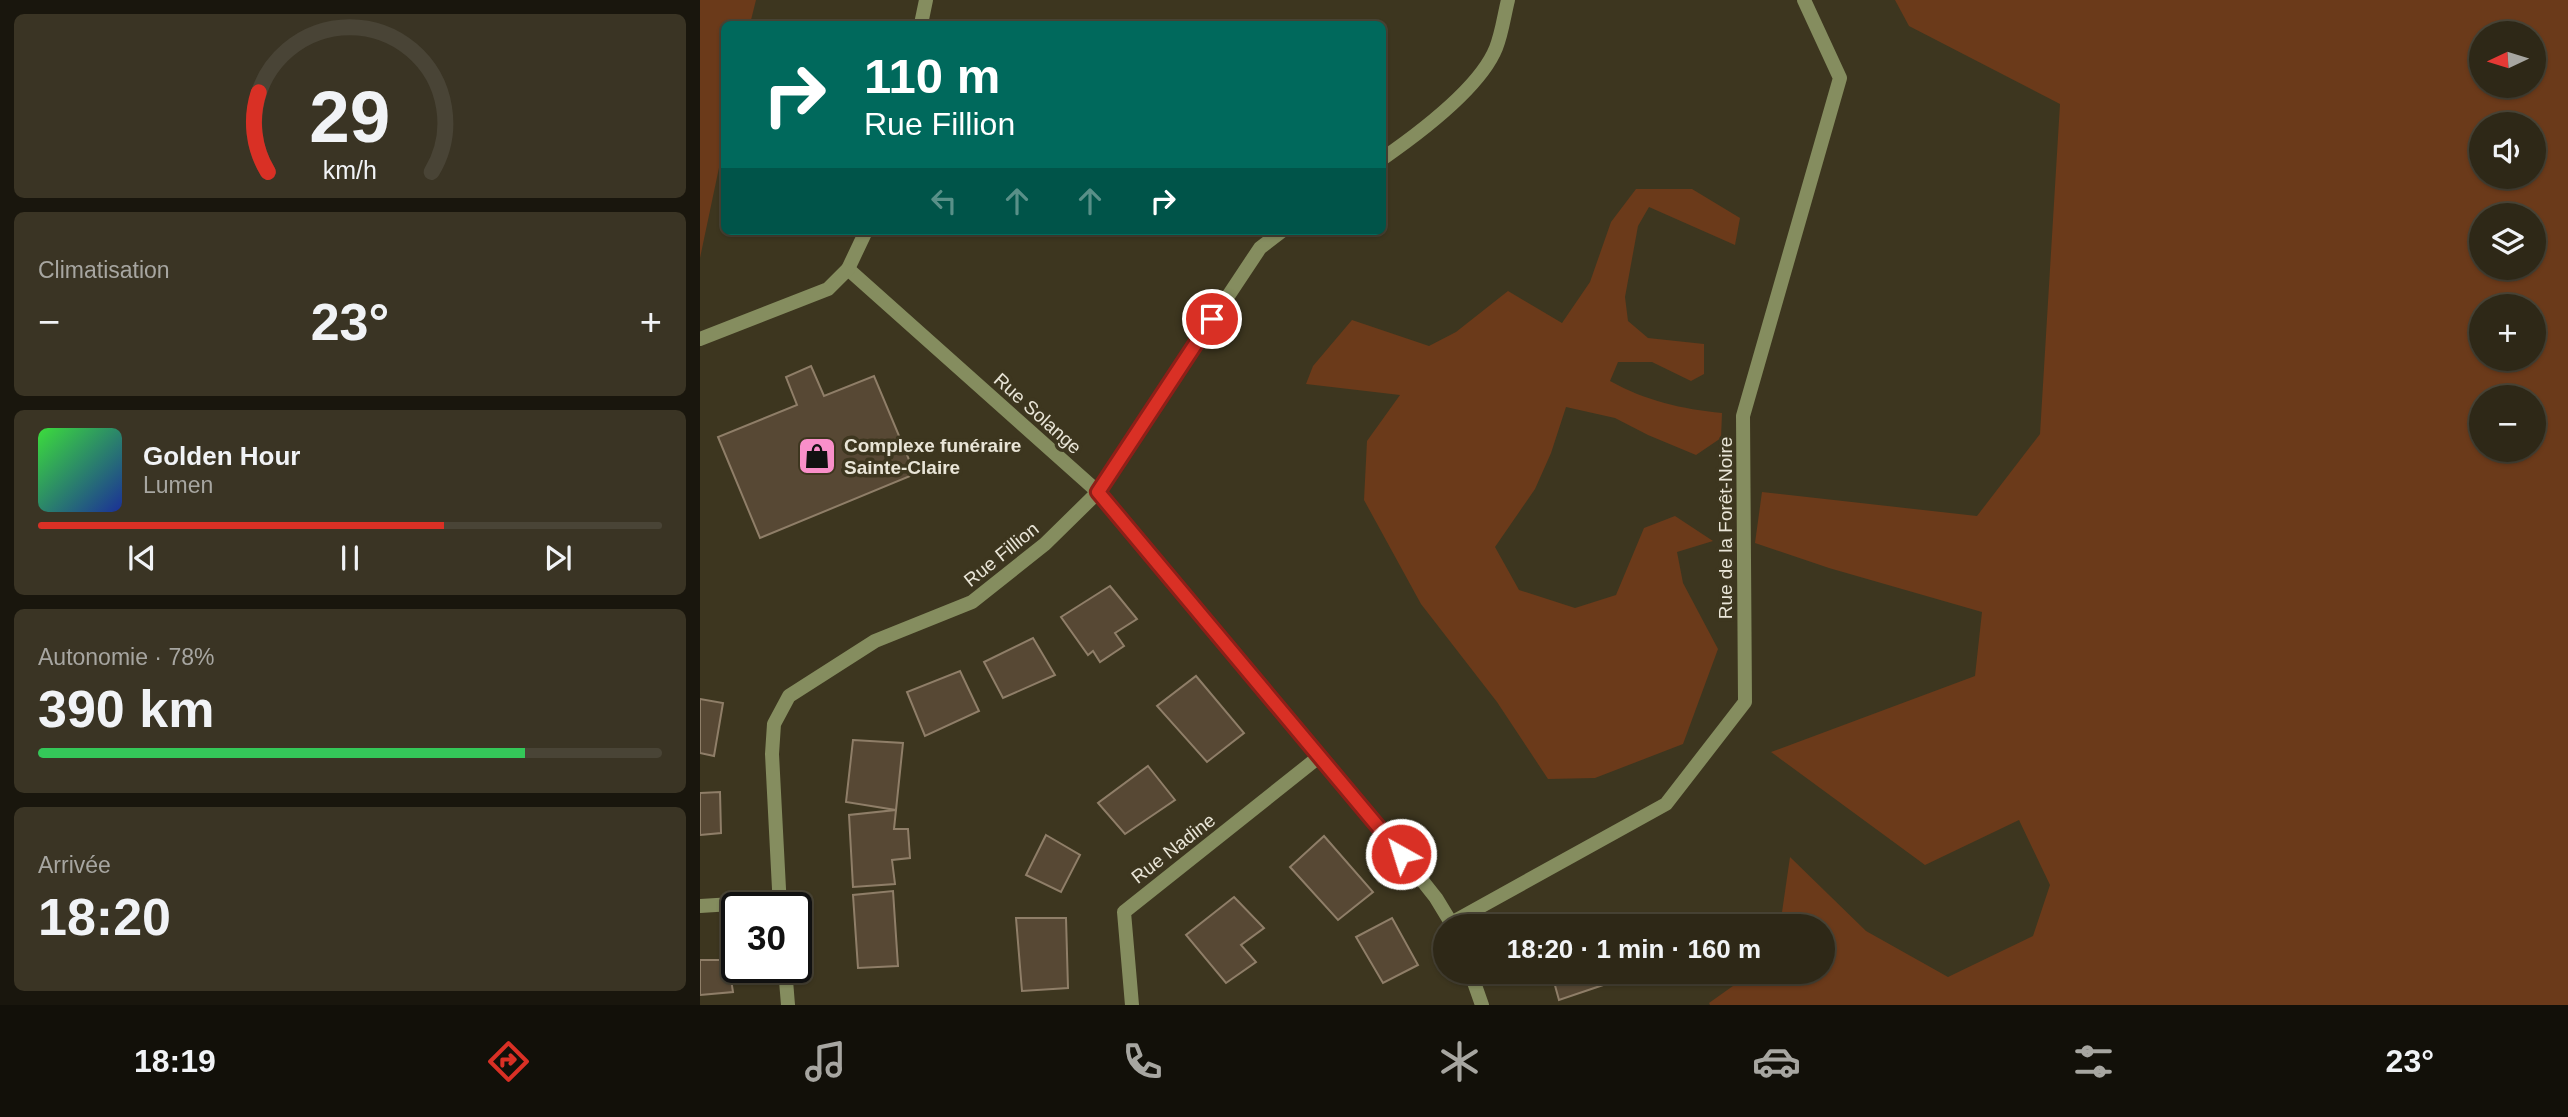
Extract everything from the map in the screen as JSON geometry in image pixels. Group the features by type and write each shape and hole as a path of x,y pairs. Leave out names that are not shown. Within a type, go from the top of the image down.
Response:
{"street":[{"path":"921,21 926,0"},
{"path":"1386,156 1476,82 1495,50 1508,0"},
{"name":"Rue de la Forêt-Noire","path":"1470,914 1666,804 1745,702 1743,416 1840,78 1804,0"},
{"path":"700,339 828,289 848,270 864,235"},
{"name":"Rue Fillion","path":"779,892 772,754 774,724 789,696 875,641 972,603 1045,544 1098,492 1259,248 1277,235"},
{"name":"Rue Solange","path":"848,270 1098,492 1320,756 1423,882 1445,914"},
{"name":"Rue Nadine","path":"1132,1005 1124,912 1320,756"},
{"path":"700,906 721,906"},
{"path":"786,983 788,1005"},
{"path":"1475,984 1482,1005"}],"shaded area":[{"path":"700,0 756,0 751,21 721,21 721,158 700,258"},
{"path":"1895,0 2568,0 2568,1005 1710,1005 1709,1003 1736,984 1835,984 1835,914 1782,914 1790,857 1866,931 1948,977 2033,936 2050,885 2019,820 1925,865 1771,752 1975,676 1982,612 1829,568 1755,543 1762,492 1977,516 2040,434 2060,104 1909,26"},
{"path":"1636,189 1692,189 1740,218 1735,245 1649,207 1638,226 1625,297 1628,321 1648,338 1704,344 1704,374 1691,381 1652,362 1618,362 1610,381 1664,403 1722,413 1721,438 1696,455 1615,418 1566,407 1551,453 1535,489 1495,547 1519,590 1575,608 1616,595 1644,528 1675,516 1713,541 1677,552 1683,583 1718,649 1683,744 1595,778 1548,779 1497,702 1421,604 1364,500 1367,441 1400,395 1306,384 1313,366 1352,320 1429,346 1456,332 1508,291 1562,323 1590,282 1611,222"}],"building":[{"name":"Complexe funéraire Sainte-Claire","path":"811,366 824,396 874,376 915,474 760,538 718,437 797,405 786,377"},
{"path":"1110,586 1137,619 1115,633 1124,646 1100,662 1093,651 1088,655 1061,617"},
{"path":"1033,638 1055,675 1003,698 984,662"},
{"path":"960,671 979,711 925,736 907,692"},
{"path":"1196,676 1244,733 1207,762 1157,706"},
{"path":"700,699 723,703 714,756 700,753"},
{"path":"853,740 903,743 896,810 846,802"},
{"path":"1148,766 1175,800 1125,834 1098,803"},
{"path":"720,792 721,833 700,835 700,793"},
{"path":"896,810 894,829 908,829 910,858 892,860 895,884 853,887 849,815"},
{"path":"1046,835 1080,855 1061,892 1026,875"},
{"path":"1324,836 1373,892 1338,920 1290,867"},
{"path":"893,891 898,966 858,968 853,895"},
{"path":"1234,897 1264,928 1241,945 1256,962 1226,983 1186,935"},
{"path":"1016,918 1066,918 1068,988 1022,991"},
{"path":"1392,918 1418,965 1383,983 1356,937"},
{"path":"700,960 721,960 721,983 732,983 733,992 700,995"},
{"path":"1555,984 1606,984 1559,1000"}],"place":[{"name":"Complexe funéraire Sainte-Claire","path":"817,456"}],"route":[{"path":"1212,319 1098,492 1401,854"}]}
